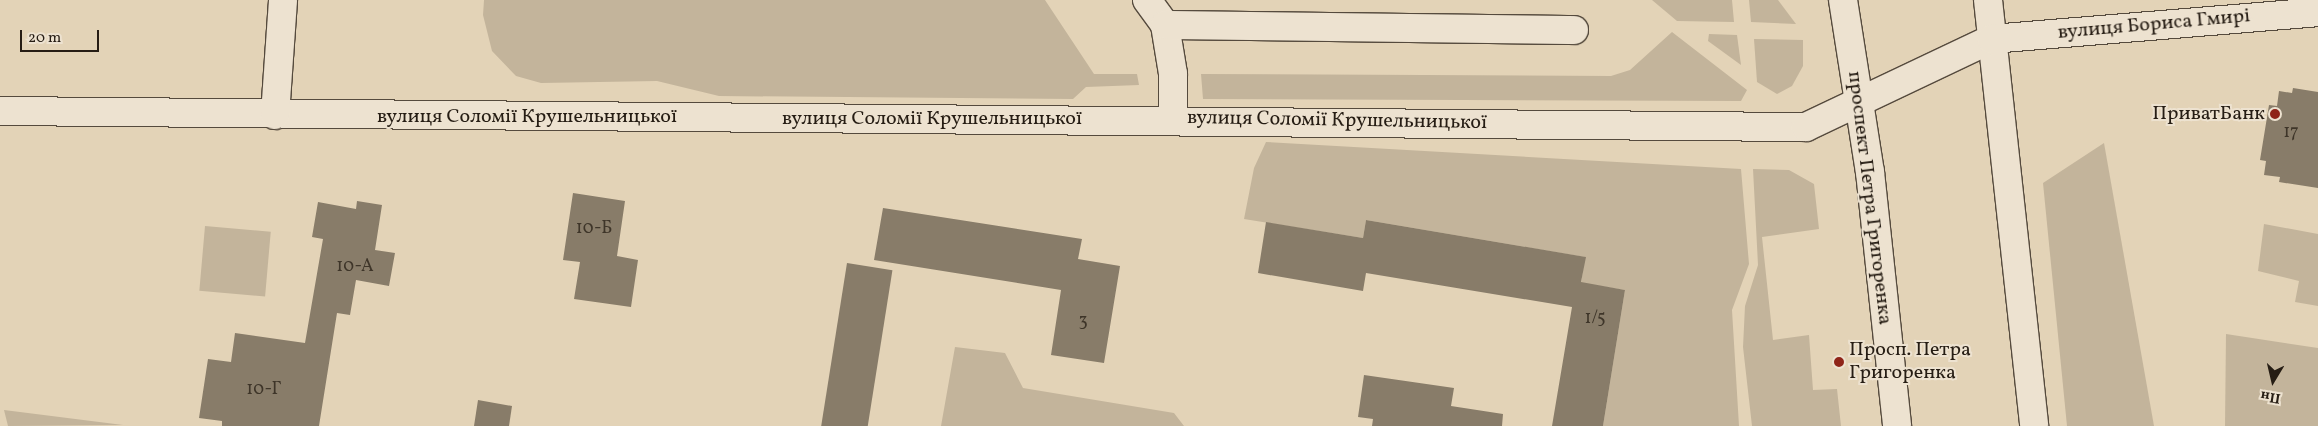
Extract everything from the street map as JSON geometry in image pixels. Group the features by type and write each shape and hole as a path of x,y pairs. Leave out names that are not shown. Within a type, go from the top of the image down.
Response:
{"street":[{"path":"275,115 283,0"},
{"path":"1147,0 1165,25 1173,74 1173,120"},
{"name":"проспект Петра Григоренка","path":"1844,0 1870,172 1896,426"},
{"path":"1988,0 2034,426"},
{"name":"вулиця Бориса Гмирі","path":"1991,39 2318,12"},
{"path":"1165,25 1574,30"},
{"name":"вулиця Соломії Крушельницької","path":"0,111 275,115 1173,120 1806,127 1991,39"}],"shaded area":[{"path":"484,0 1045,0 1094,74 1137,74 1139,85 1086,87 1073,99 719,96 657,81 541,83 516,76 492,51 483,15"},
{"path":"1652,0 1732,0 1734,22 1677,21"},
{"path":"1749,0 1778,0 1796,24 1751,22"},
{"path":"1672,32 1747,90 1741,101 1203,99 1201,74 1611,76 1630,70"},
{"path":"1709,34 1737,35 1741,65 1708,41"},
{"path":"1754,39 1803,40 1803,66 1792,86 1777,94 1757,82"},
{"path":"1266,142 1741,169 1749,264 1732,310 1739,426 1603,426 1625,290 1581,283 1585,257 1366,220 1363,238 1244,219 1254,168"},
{"path":"2104,143 2154,426 2067,426 2043,183"},
{"path":"1753,169 1789,170 1814,184 1819,229 1762,237 1773,340 1809,335 1813,390 1837,389 1841,426 1752,426 1743,347 1745,306 1758,265"},
{"path":"2264,224 2318,234 2318,306 2295,302 2299,281 2258,271"},
{"path":"205,226 271,232 265,297 199,291"},
{"path":"2226,334 2318,348 2318,426 2225,426"},
{"path":"955,347 1005,353 1023,388 1174,413 1184,426 941,426"},
{"path":"4,410 123,425 8,426"}],"building":[{"path":"2293,88 2318,92 2318,188 2279,182 2280,177 2264,175 2266,161 2260,160 2269,105 2277,106 2279,91 2292,93"},
{"path":"573,193 625,201 617,256 638,260 631,307 574,299 580,262 563,260"},
{"path":"357,201 382,205 375,250 395,253 389,286 356,280 350,315 337,313 319,426 222,426 222,421 199,418 208,359 231,362 235,333 305,343 323,239 312,237 318,202 356,209"},
{"path":"883,208 1082,239 1078,259 1120,266 1104,363 1051,355 1061,290 874,260"},
{"path":"1366,220 1586,257 1581,282 1625,290 1603,426 1552,426 1572,307 1366,273 1363,291 1258,273 1266,222 1363,238"},
{"path":"847,263 892,270 868,426 821,426"},
{"path":"1364,375 1454,388 1451,406 1503,414 1502,426 1372,426 1373,419 1358,417"},
{"path":"478,400 512,406 509,426 474,426"}],"place":[{"name":"ПриватБанк","path":"2275,114"},
{"name":"Просп. Петра Григоренка","path":"1839,362"}]}
